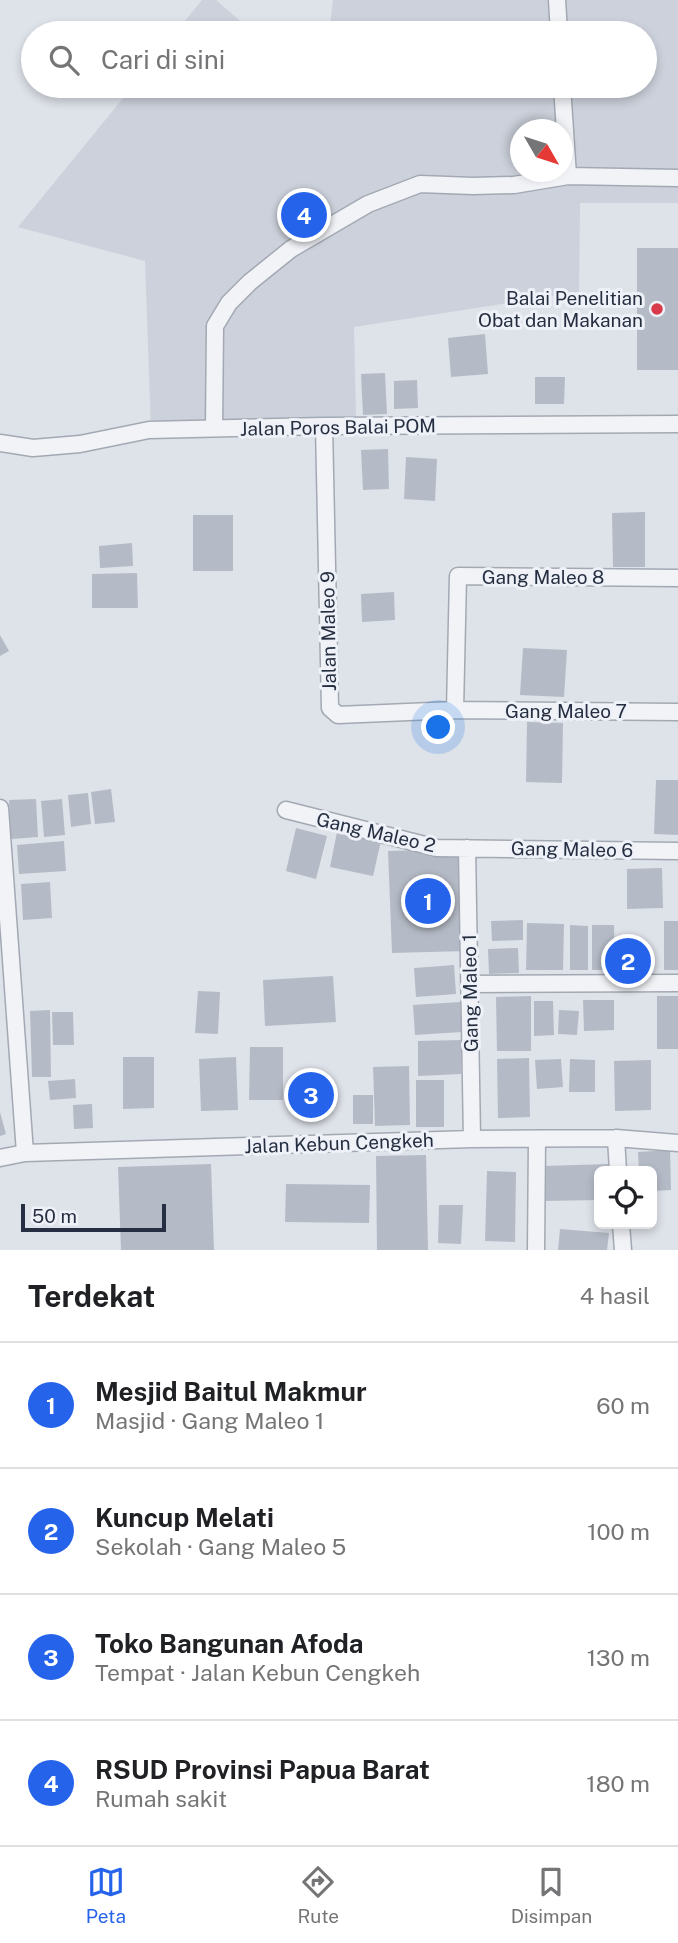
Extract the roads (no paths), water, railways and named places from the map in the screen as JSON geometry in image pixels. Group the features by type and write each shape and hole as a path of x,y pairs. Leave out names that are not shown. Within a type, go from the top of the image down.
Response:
{"street":[{"path":"557,0 558,21"},
{"path":"563,98 564,119"},
{"path":"573,176 678,178"},
{"path":"214,428 215,326 229,303 291,249 368,204 420,184 473,186 532,182"},
{"name":"Jalan Poros Balai POM","path":"0,443 33,448 80,444 149,430 214,428 678,424"},
{"name":"Jalan Maleo 9","path":"324,426 330,708 338,715 455,710"},
{"name":"Gang Maleo 8","path":"455,710 458,576 678,578"},
{"name":"Gang Maleo 7","path":"455,710 678,712"},
{"path":"0,808 25,1153"},
{"name":"Gang Maleo 2","path":"286,810 428,847 467,848"},
{"name":"Gang Maleo 6","path":"467,848 678,851"},
{"name":"Gang Maleo 1","path":"467,848 472,1139"},
{"path":"469,984 678,983"},
{"path":"617,1138 618,1166"},
{"name":"Jalan Kebun Cengkeh","path":"0,1158 25,1153 472,1139 617,1138 678,1143"},
{"path":"536,1250 537,1140"},
{"path":"621,1229 623,1250"}],"place":[{"name":"RSUD Provinsi Papua Barat","path":"304,215"},
{"name":"Balai Penelitian Obat dan Makanan","path":"657,309"},
{"name":"Mesjid Baitul Makmur","path":"428,901"},
{"name":"Kuncup Melati","path":"628,961"},
{"name":"Toko Bangunan Afoda","path":"311,1095"}]}
